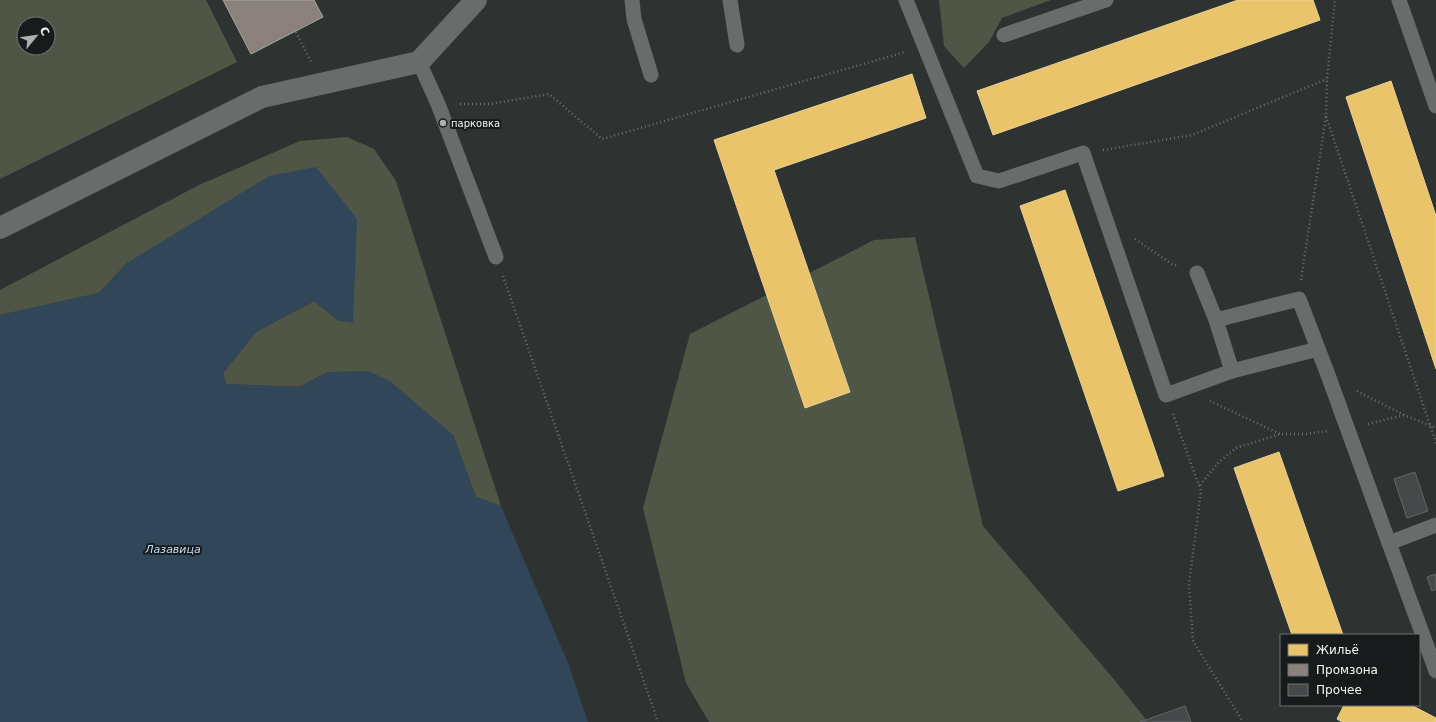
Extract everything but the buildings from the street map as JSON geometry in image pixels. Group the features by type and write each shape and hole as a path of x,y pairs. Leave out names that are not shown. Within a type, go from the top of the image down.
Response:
{"street":[{"path":"0,228 262,97 419,62 476,0"}],"lane":[{"path":"632,0 634,19 651,75"},
{"path":"730,0 737,45"},
{"path":"906,0 977,176 999,180 1083,153 1166,395 1232,371 1318,349"},
{"path":"1004,35 1106,0"},
{"path":"1398,0 1436,106"},
{"path":"419,62 438,104 496,257"},
{"path":"1197,273 1216,320 1232,371"},
{"path":"1216,320 1299,299 1436,671"},
{"path":"1389,543 1436,525"}],"path":[{"path":"1299,299 1326,116 1327,79 1334,0"},
{"path":"296,32 322,84"},
{"path":"438,104 490,104 550,94 602,139 911,50"},
{"path":"1083,153 1192,135 1327,79"},
{"path":"1326,116 1436,443"},
{"path":"1106,220 1172,264 1197,273"},
{"path":"496,257 658,722"},
{"path":"1328,375 1404,415 1436,428"},
{"path":"1184,388 1280,434"},
{"path":"1166,395 1201,491 1190,584 1193,641 1243,722"},
{"path":"1200,485 1220,462 1236,448 1280,434 1306,434 1347,428 1379,422 1404,415"}],"green space":[{"path":"0,0 206,0 237,62 0,179"},
{"path":"939,0 1051,0 1002,18 989,42 964,68 944,46"},
{"path":"347,137 374,149 396,181 501,506 476,497 453,435 328,372 299,387 226,384 223,373 256,332 314,301 339,321 357,219 127,263 99,293 0,315 0,290 199,185 300,141"},
{"path":"915,237 983,526 1117,683 1148,722 709,722 686,683 643,508 690,334 874,240"}],"water":[{"name":"Лазавица","path":"316,167 357,219 353,323 339,321 314,301 256,332 223,373 226,384 299,387 328,372 369,371 391,382 453,435 476,497 501,506 568,663 588,722 0,722 0,315 99,293 127,263 269,176"}],"place":[{"name":"парковка","path":"443,123"}]}
